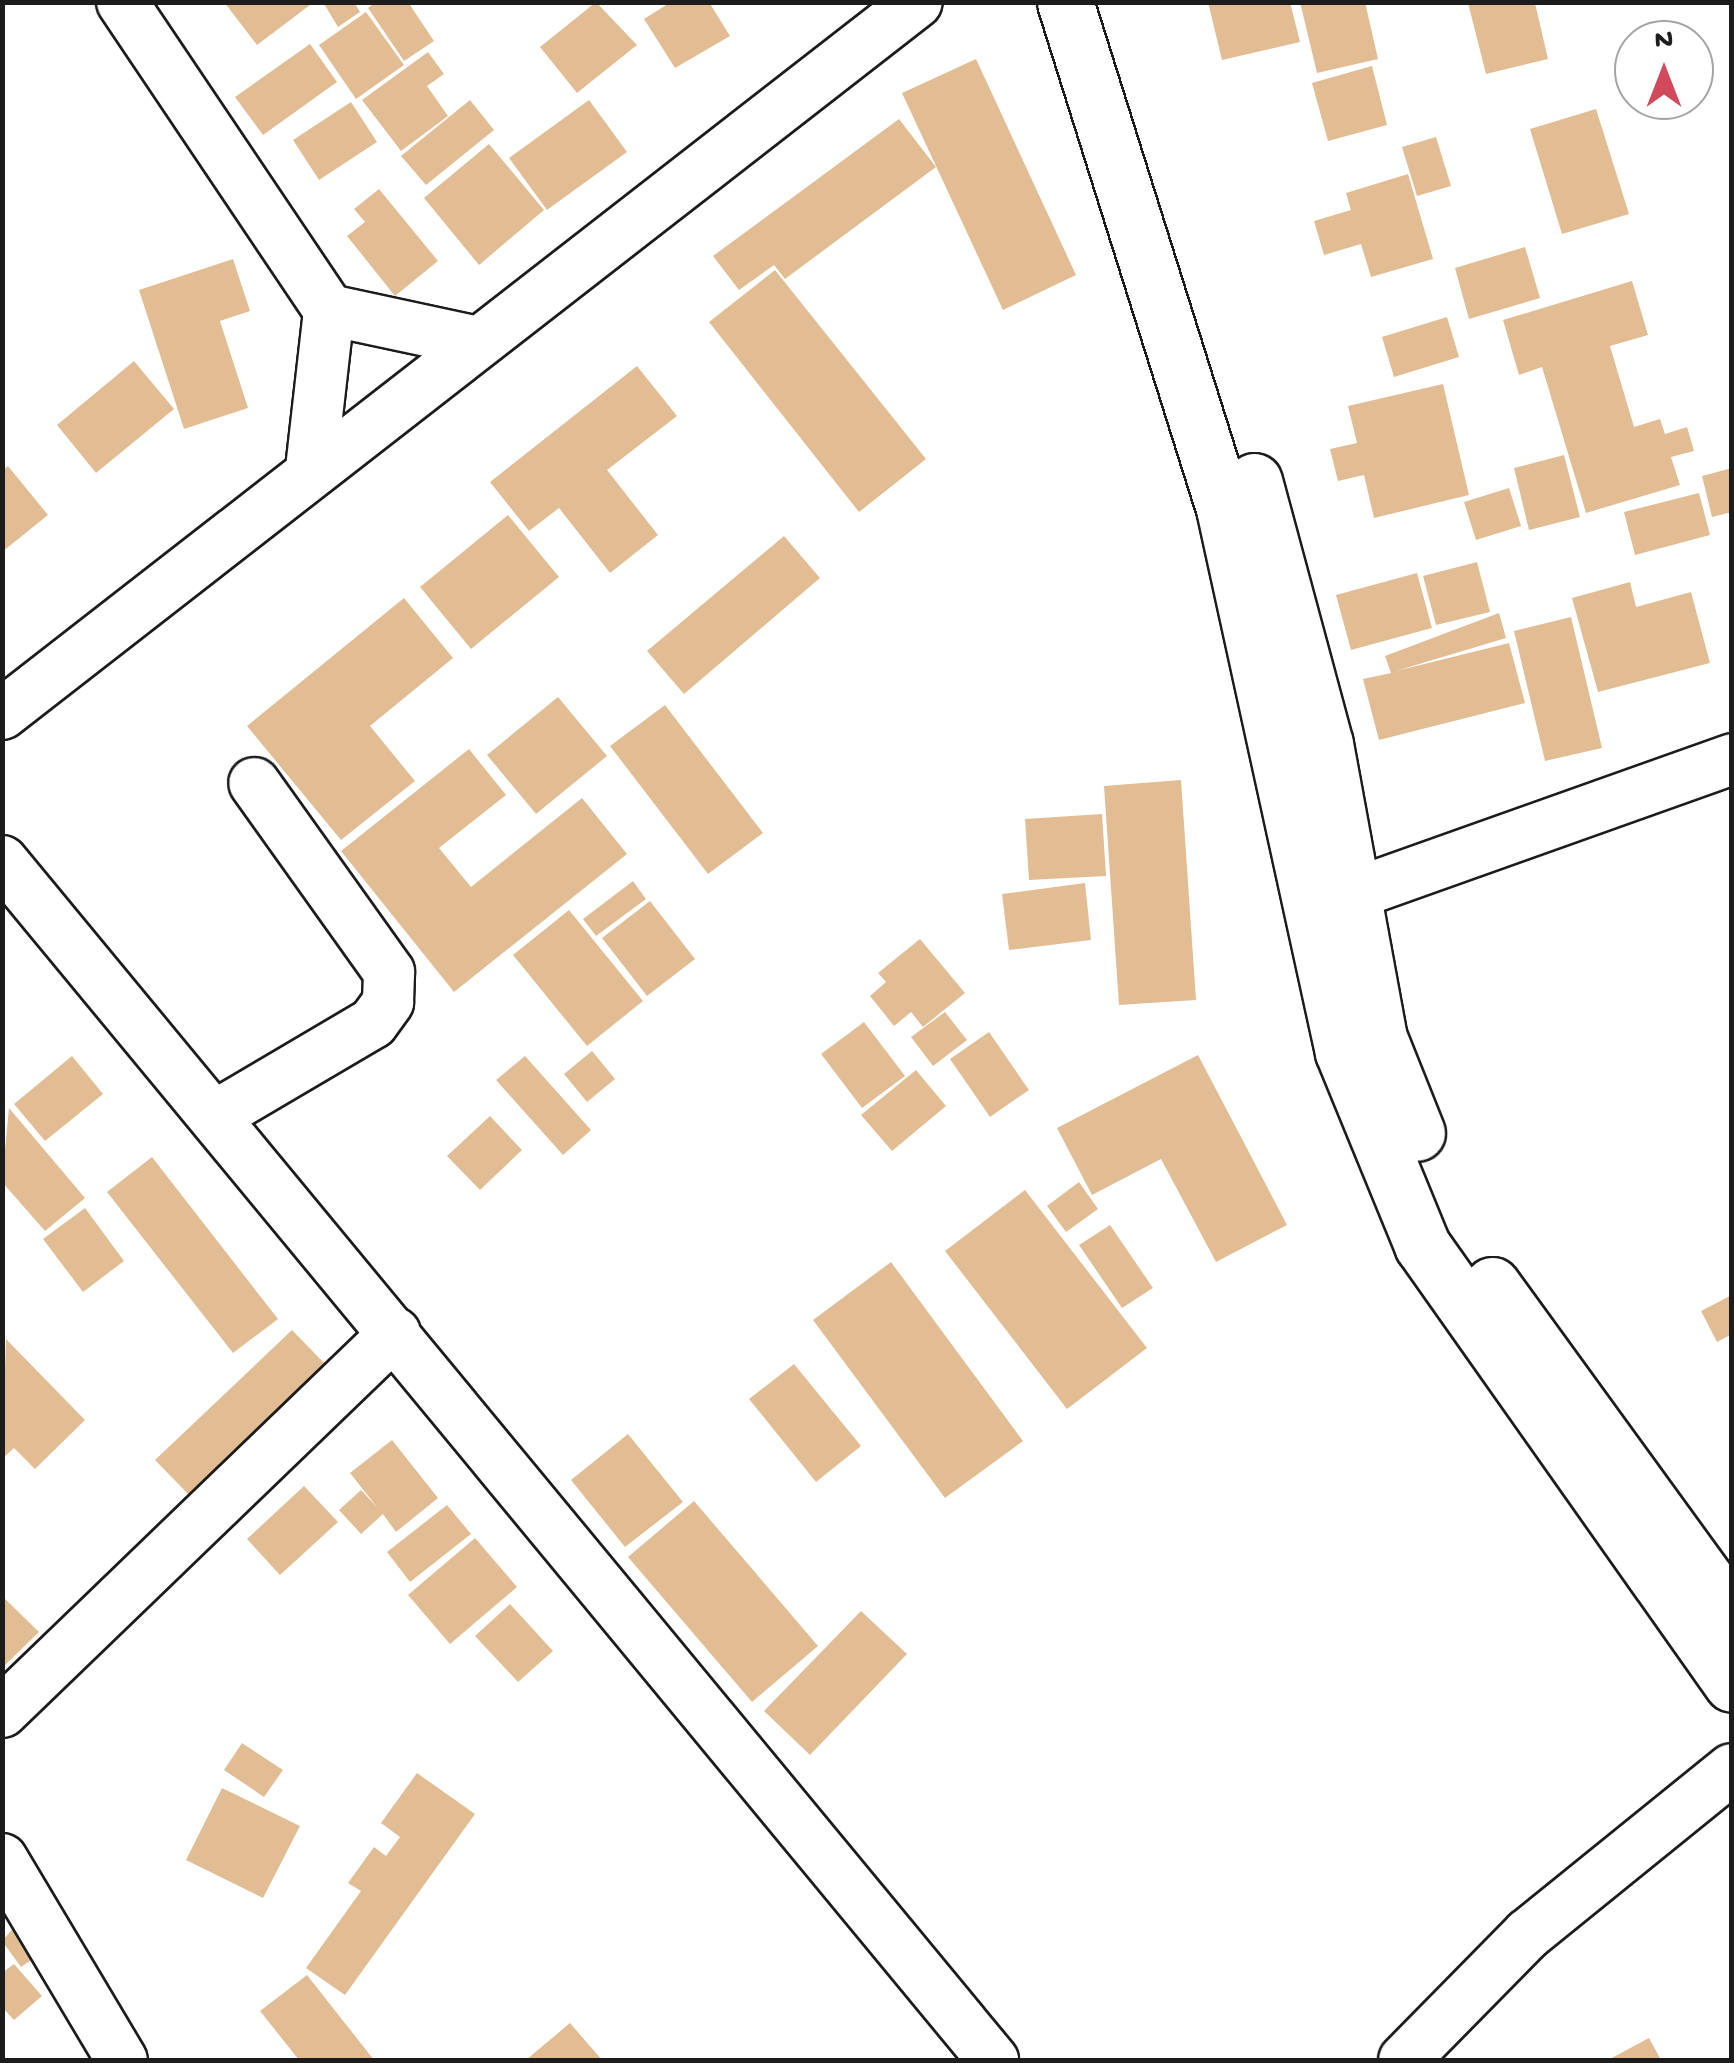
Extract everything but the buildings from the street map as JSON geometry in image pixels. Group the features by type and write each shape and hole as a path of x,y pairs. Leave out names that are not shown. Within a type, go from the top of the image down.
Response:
{"main road":[{"path":"1065,2 1224,508 1334,902 1379,1038 1460,1242 1732,1614"},
{"path":"1104,2 1262,506 1325,744 1343,1052 1422,1246 1732,1684"}],"street":[{"path":"122,2 329,310 312,469"},
{"path":"2,714 917,2"},
{"path":"329,310 478,342"},
{"path":"1334,902 1732,760"},
{"path":"215,1116 374,1023 388,1002 389,972 254,783"},
{"path":"2,860 992,2060"},
{"path":"2,1712 395,1333"},
{"path":"1404,2060 1528,1934 1732,1770"},
{"path":"2,1859 122,2060"}]}
